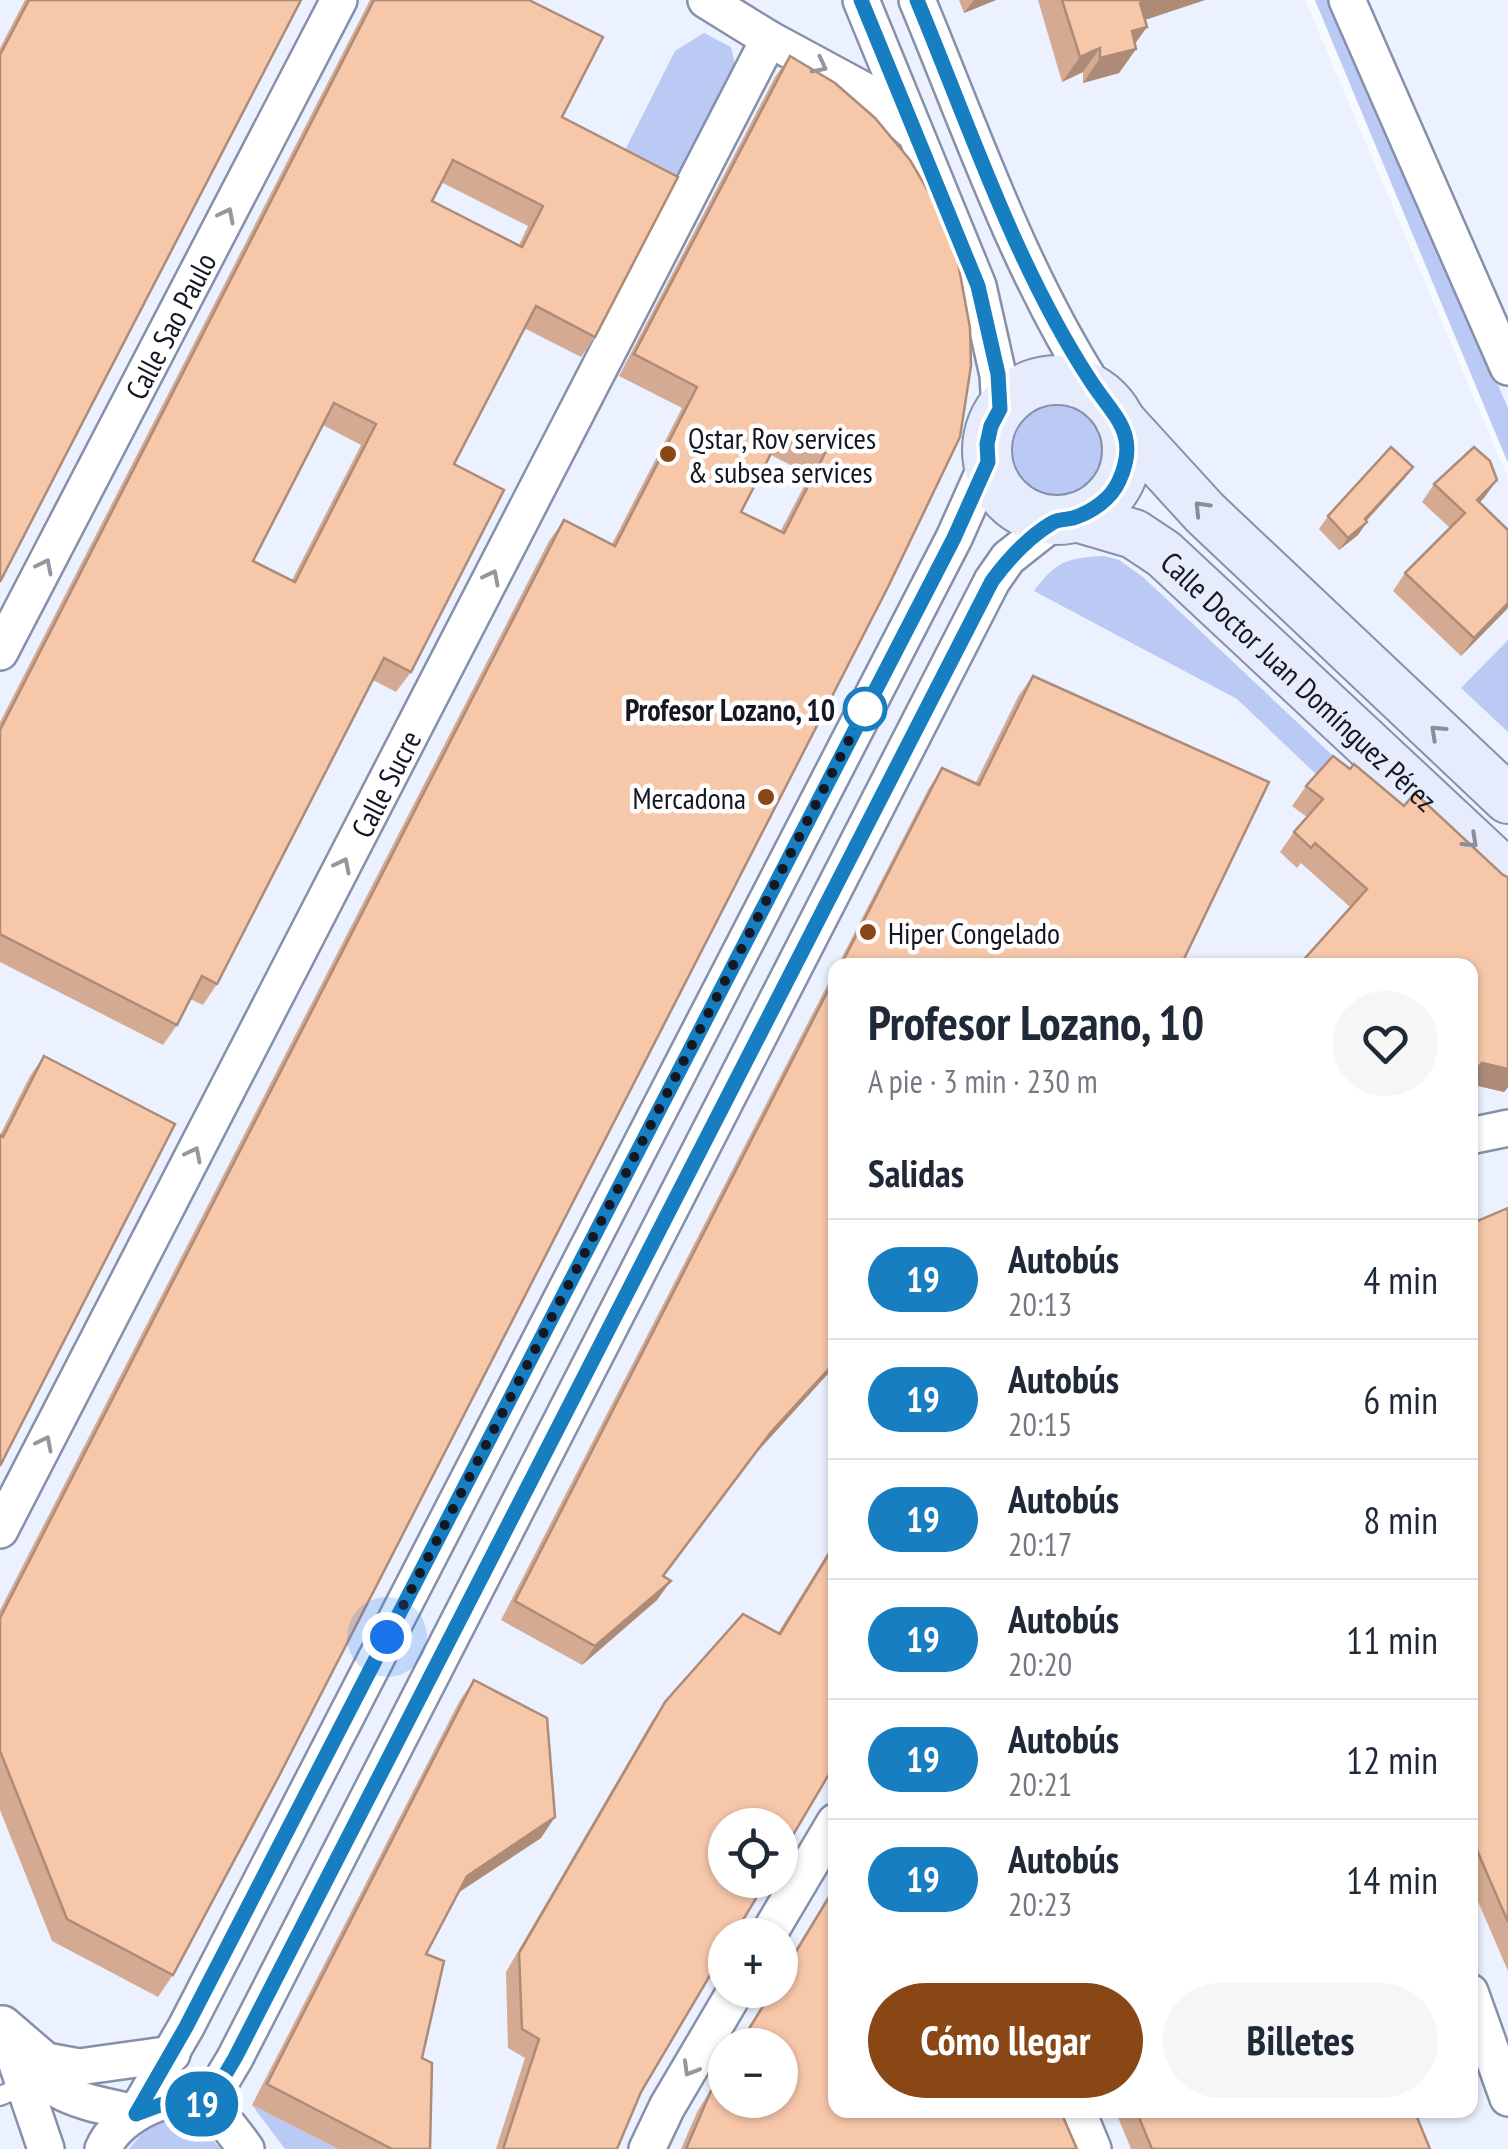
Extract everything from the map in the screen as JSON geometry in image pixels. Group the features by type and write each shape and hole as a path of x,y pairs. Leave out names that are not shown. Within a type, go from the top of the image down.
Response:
{"street":[{"name":"Calle Sao Paulo","path":"0,652 339,0"},
{"path":"706,0 869,93 889,107 918,138"},
{"path":"862,0 978,286 998,374 1000,409"},
{"name":"Calle Doctor Juan Domínguez Pérez","path":"916,0 1028,267 1067,345 1109,406 1205,513 1508,799"},
{"path":"1347,0 1508,368"},
{"name":"Calle Sucre","path":"0,1530 769,39"},
{"path":"207,2105 235,2058 992,581 1008,558 1066,518 1102,504 1117,486 1126,465 1127,442 1109,406 1078,382 1056,379 1025,388 1000,409 991,426 988,462 996,485 1012,503 1032,516 1066,518"},
{"path":"103,2149 106,2140 136,2114 172,2054 944,555 988,462"},
{"name":"Calle Doctor Juan Domínguez Pérez","path":"1066,518 1134,534 1164,554 1508,875"},
{"path":"1478,1134 1508,1128"},
{"path":"778,1918 828,1834"},
{"path":"1478,1998 1508,2023"},
{"path":"1478,2003 1508,2048"},
{"path":"647,2149 725,2008"},
{"path":"1478,2014 1508,2098"},
{"path":"1,2021 46,2060 80,2067 172,2054"},
{"path":"1,2021 12,2091 46,2149"},
{"path":"1,2021 36,2076 74,2099 136,2114 179,2098 207,2105 228,2124 246,2149"},
{"path":"1080,2118 1093,2149"}],"shaded area":[{"path":"0,0 1305,0 1508,478 1508,2149 0,2149"},
{"path":"1315,0 1508,0 1508,463"},
{"path":"1315,0 1330,0 1508,408 1508,463"},
{"path":"704,33 731,47 735,64 668,200 614,172 675,51"},
{"path":"1057,406 1089,419 1102,451 1089,483 1057,496 1025,483 1012,451 1025,419"},
{"path":"1104,556 1119,560 1143,577 1350,772 1319,777 1237,699 1034,591 1063,563"},
{"path":"1508,640 1508,732 1461,688"},
{"path":"252,2105 338,2149 285,2149"},
{"path":"173,2118 201,2128 221,2149 129,2149 148,2126"}],"building":[{"path":"29,0 301,0 0,582 0,55"},
{"path":"374,0 529,0 603,37 562,117 678,177 595,337 536,306 454,464 504,490 411,672 384,658 217,984 202,976 177,1025 0,934 0,730","holes":["453,160 543,206 522,247 432,201","334,403 376,424 295,582 253,561"]},
{"path":"1062,0 1149,0 1140,3 1147,27 1132,31 1136,49 1100,58 1100,48 1080,57"},
{"path":"790,56 835,83 875,118 910,160 937,206 957,257 970,328 971,366 960,437 888,587 278,1778 173,1975 67,1919 0,1751 0,1618 564,520 615,546 697,387 634,354","holes":["782,432 825,453 784,533 741,512"]},
{"path":"1391,447 1413,467 1365,519 1367,522 1348,538 1328,516"},
{"path":"1474,447 1490,461 1497,480 1477,500 1508,530 1508,603 1474,638 1405,573 1465,513 1434,484"},
{"path":"1033,676 1269,782 1184,958 845,958 942,768 979,785"},
{"path":"1333,756 1350,769 1354,764 1404,806 1415,793 1508,877 1508,1069 1482,1063 1478,1068 1478,958 1305,958 1367,889 1315,843 1311,848 1294,832 1323,799 1306,786"},
{"path":"828,991 828,1370 771,1432 663,1576 671,1581 595,1646 515,1601"},
{"path":"44,1056 175,1124 0,1466 0,1135 3,1137"},
{"path":"1508,1208 1508,1922 1478,1853 1478,1221"},
{"path":"828,1555 828,1776 798,1827 798,1808 708,1808 708,1898 756,1898 744,1918 708,1918 708,1979 641,2092 617,2149 503,2149 539,2039 522,2029 519,1953 665,1702 743,1614 780,1634"},
{"path":"474,1680 547,1718 555,1817 467,1876 426,1954 444,1961 422,2058 432,2063 430,2149 392,2149 267,2084"},
{"path":"828,1899 828,2118 1063,2118 1077,2149 686,2149 708,2098 708,2118 798,2118 798,2028 750,2028 762,2008 798,2008 798,1948"},
{"path":"1139,2118 1417,2118 1430,2149 1152,2149"}],"bus line":[{"name":"19","path":"861,0 978,286 1001,390 1000,409 987,444 988,462 954,538 172,2054 136,2114 179,2098 207,2105 235,2058 992,581 1008,558 1056,520 1076,517 1102,504 1117,486 1126,465 1127,442 1120,420 1067,345 1028,267 917,0"}],"place":[{"name":"Qstar, Rov services & subsea services","path":"668,454"},
{"name":"Profesor Lozano, 10","path":"865,709"},
{"name":"Mercadona","path":"766,797"},
{"name":"Hiper Congelado","path":"868,932"}],"route":[{"path":"387,1637 865,709"}]}
